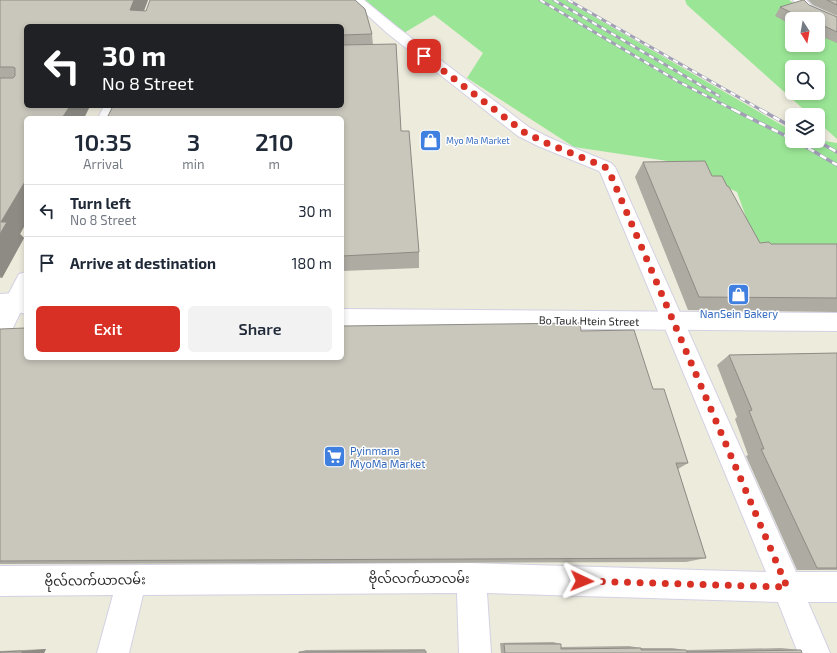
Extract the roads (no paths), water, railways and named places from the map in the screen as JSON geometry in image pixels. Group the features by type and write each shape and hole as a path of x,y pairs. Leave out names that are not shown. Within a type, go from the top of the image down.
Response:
{"street":[{"path":"356,0 424,56 524,132 544,142 605,167 612,177 672,322 787,587 814,653"},
{"path":"799,0 808,9 837,23"},
{"path":"402,56 424,56"},
{"path":"0,331 24,284"},
{"name":"Bo Tauk Htein Street","path":"344,318 672,322 837,322"},
{"path":"471,578 475,653"},
{"name":"ဗိုလ်လက်ယာလမ်း","path":"0,581 471,578 787,587 837,587"},
{"path":"113,653 132,579"}],"railway":[{"path":"540,0 679,82 736,111"},
{"path":"554,0 719,96"},
{"path":"568,0 763,111"},
{"path":"761,110 785,123"},
{"path":"736,111 785,136"},
{"path":"825,145 837,152"},
{"path":"808,148 837,165"}],"place":[{"name":"Myo Ma Market","path":"431,141"},
{"name":"NanSein Bakery","path":"739,294"},
{"name":"Pyinmana MyoMa Market","path":"335,457"}]}
